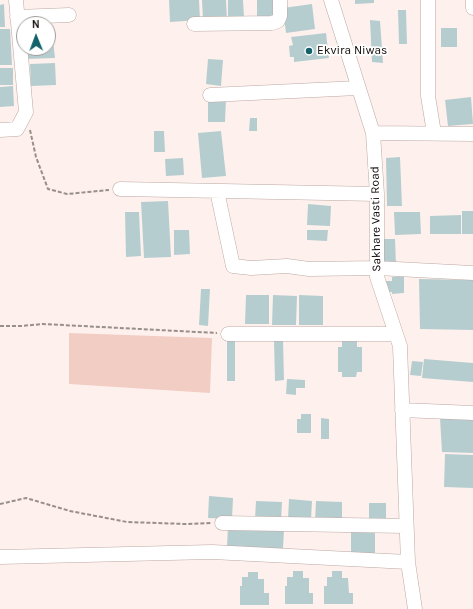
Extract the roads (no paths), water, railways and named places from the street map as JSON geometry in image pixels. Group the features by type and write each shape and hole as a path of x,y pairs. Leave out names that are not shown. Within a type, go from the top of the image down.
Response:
{"street":[{"path":"16,0 17,16"},
{"path":"194,24 272,23 278,21 280,16 280,0"},
{"name":"Sakhare Vasti Road","path":"331,0 373,133 377,194 377,277 400,346 408,562 415,609"},
{"path":"428,0 428,96 434,133"},
{"path":"473,0 473,8"},
{"path":"43,16 69,15"},
{"path":"0,130 17,129 26,112 21,56"},
{"path":"210,94 358,88"},
{"path":"373,133 473,134"},
{"path":"120,189 377,194"},
{"path":"217,191 233,266 251,268 287,266 309,269 377,268 473,273"},
{"path":"228,334 396,334"},
{"path":"402,410 473,413"},
{"path":"222,523 406,526"},
{"path":"0,557 212,552 408,562"}],"place":[{"name":"Ekvira Niwas","path":"309,51"}]}
